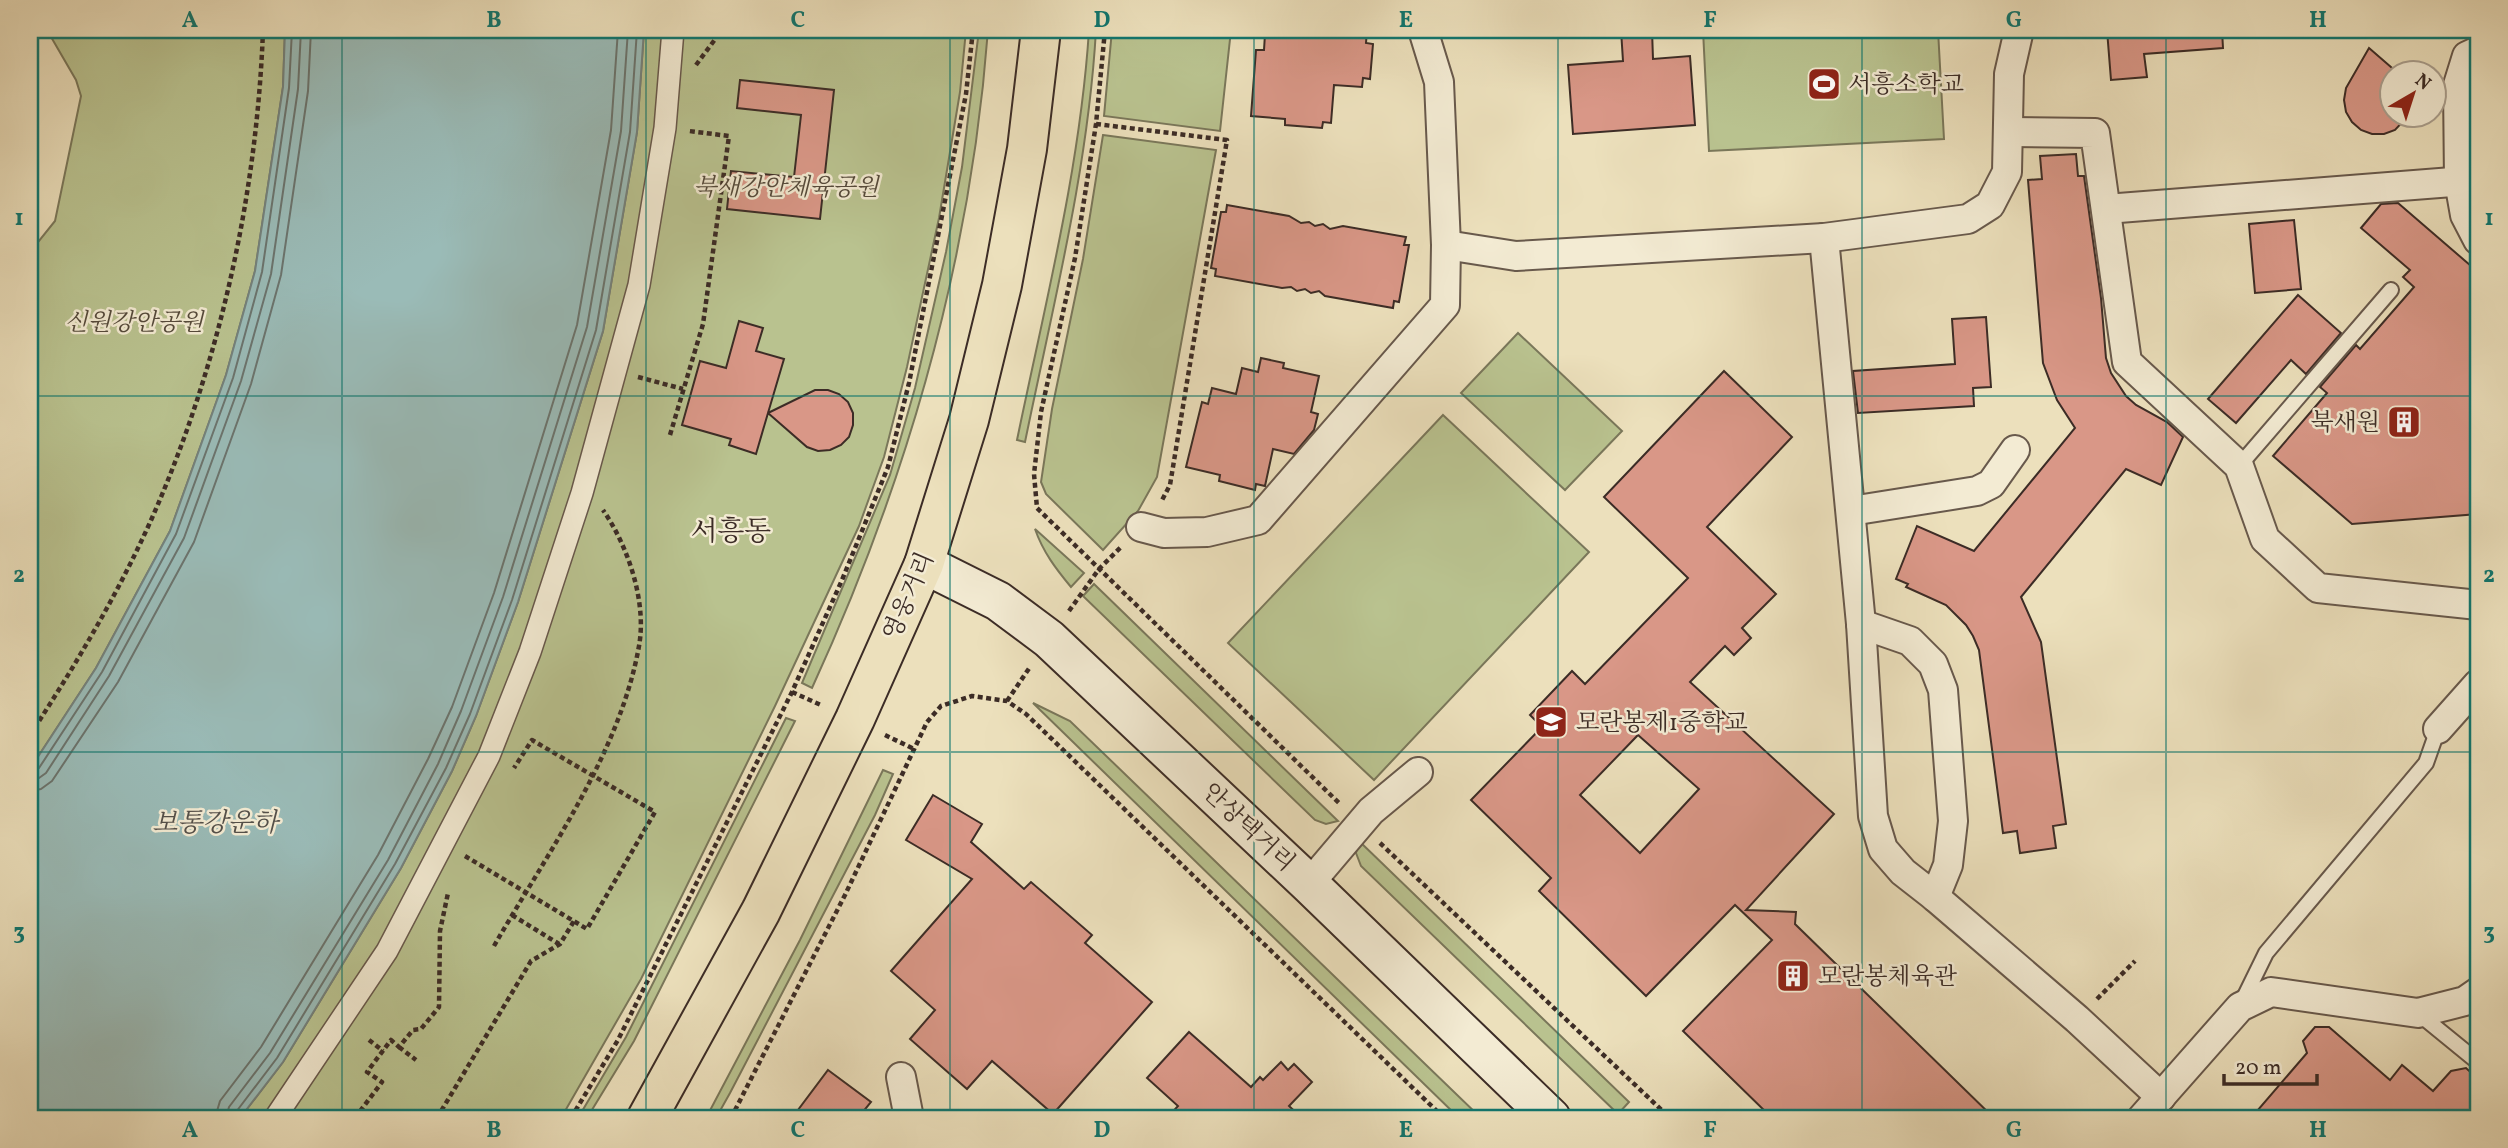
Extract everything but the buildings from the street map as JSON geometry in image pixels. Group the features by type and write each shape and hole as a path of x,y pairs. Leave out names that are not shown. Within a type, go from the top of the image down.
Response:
{"main road":[{"name":"영웅거리","path":"647,1118 761,911 855,719 924,564 969,420 1002,285 1027,149 1041,30"},
{"name":"안상택거리","path":"924,564 998,601 1049,639 1309,884 1551,1118"}],"street":[{"path":"275,1118 387,951 489,756 530,652 582,493 639,285 665,128 673,30"},
{"path":"1142,527 1164,533 1207,532 1258,520 1446,305 1439,82 1423,30"},
{"path":"1446,245 1516,256 1824,238 1968,219 1990,205 2007,172 2010,74 2019,30"},
{"path":"2478,51 2467,56 2458,85 2468,181 2465,215 2478,240"},
{"path":"2008,132 2095,133 2127,362 2239,467 2265,539 2318,588 2478,605"},
{"path":"2106,209 2468,181"},
{"path":"1824,238 1861,624 1873,816 1883,849 1903,872 2077,1019 2161,1097"},
{"path":"1851,511 1977,491 1991,484 2015,450"},
{"path":"1861,624 1910,641 1933,664 1944,690 1953,821 1948,865 1935,897"},
{"path":"2438,729 2478,684"},
{"path":"1309,884 1359,823 1418,772"},
{"path":"2142,1118 2240,1007 2271,992 2418,1013 2465,1001 2478,992"},
{"path":"901,1077 909,1118"}],"lane":[{"path":"2239,467 2391,290"},
{"path":"2240,1007 2266,953 2426,763 2438,729"},
{"path":"2418,1013 2478,1062"}],"path":[{"path":"30,735 101,619 152,517 204,379 233,268 254,148 263,30"},
{"path":"571,1118 618,1040 792,692 888,467 909,383 959,133 973,30"},
{"path":"1105,30 1096,124 1075,258 1041,412 1034,474 1037,508 1359,823 1670,1118"},
{"path":"1007,701 1098,569 1142,527 1160,504 1170,485 1227,140 1096,124"},
{"path":"665,128 729,136 703,324 670,435"},
{"path":"617,371 683,389"},
{"path":"494,946 602,761 640,644 640,612 632,566 617,530 600,506 582,493"},
{"path":"731,1118 839,908 927,722 941,706 972,696 1007,701 1053,739 1444,1118"},
{"path":"458,866 463,854 587,929 655,812 532,740 511,774"},
{"path":"399,1047 413,1030 421,1029 439,1007 440,931 449,889"},
{"path":"512,915 560,944"},
{"path":"437,1118 531,961 560,944 574,921"},
{"path":"2077,1019 2135,961"},
{"path":"369,1040 383,1051"},
{"path":"355,1118 382,1082 367,1072 391,1041 416,1059"},
{"path":"441,1113 449,1118"}],"green space":[{"name":"신원강안공원","path":"47,30 285,30 283,87 255,271 226,375 170,531 96,668 30,769 30,296 33,293 30,291 30,252 55,221 81,96 76,80"},
{"name":"북새강안체육공원","path":"644,30 966,30 960,92 939,218 907,367 884,457 859,526 775,706 641,979 561,1118 240,1118 283,1062 401,868 452,771 476,716 518,602 603,331 637,132"},
{"path":"979,30 988,30 967,200 929,367 877,530 812,688 802,683 890,475 915,388 962,167"},
{"path":"1089,30 1096,30 1092,82 1077,186 1025,442 1017,440 1070,185"},
{"path":"1112,30 1231,30 1220,131 1104,116"},
{"name":"서흥소학교","path":"1703,30 1938,30 1944,139 1709,151"},
{"path":"1103,135 1216,150 1157,477 1138,511 1103,550 1046,494 1041,482 1052,409 1083,259"},
{"path":"1518,333 1622,431 1565,490 1461,393"},
{"path":"1443,415 1589,552 1374,780 1228,643"},
{"path":"1035,529 1084,573 1071,587 1050,560"},
{"path":"1094,584 1338,821 1326,824 1315,820 1083,596"},
{"path":"1033,703 1070,721 1481,1118 1459,1118"},
{"path":"786,718 795,721 634,1041 587,1118 578,1118 626,1037"},
{"path":"883,770 893,774 875,815 730,1093 716,1118 706,1118 800,940"},
{"path":"1358,840 1629,1102 1618,1114 1361,866 1356,853"}],"water":[{"name":"보통강운하","path":"285,30 644,30 637,132 603,331 518,602 476,716 452,771 401,868 283,1062 240,1118 30,1118 30,769 96,668 170,531 226,375 255,271 283,87"}],"place":[{"name":"서흥소학교","path":"1824,84"},
{"name":"북새원","path":"2404,422"},
{"name":"모란봉제1중학교","path":"1551,722"},
{"name":"모란봉체육관","path":"1793,976"}],"district":[{"name":"서흥동","path":"731,530"}]}
